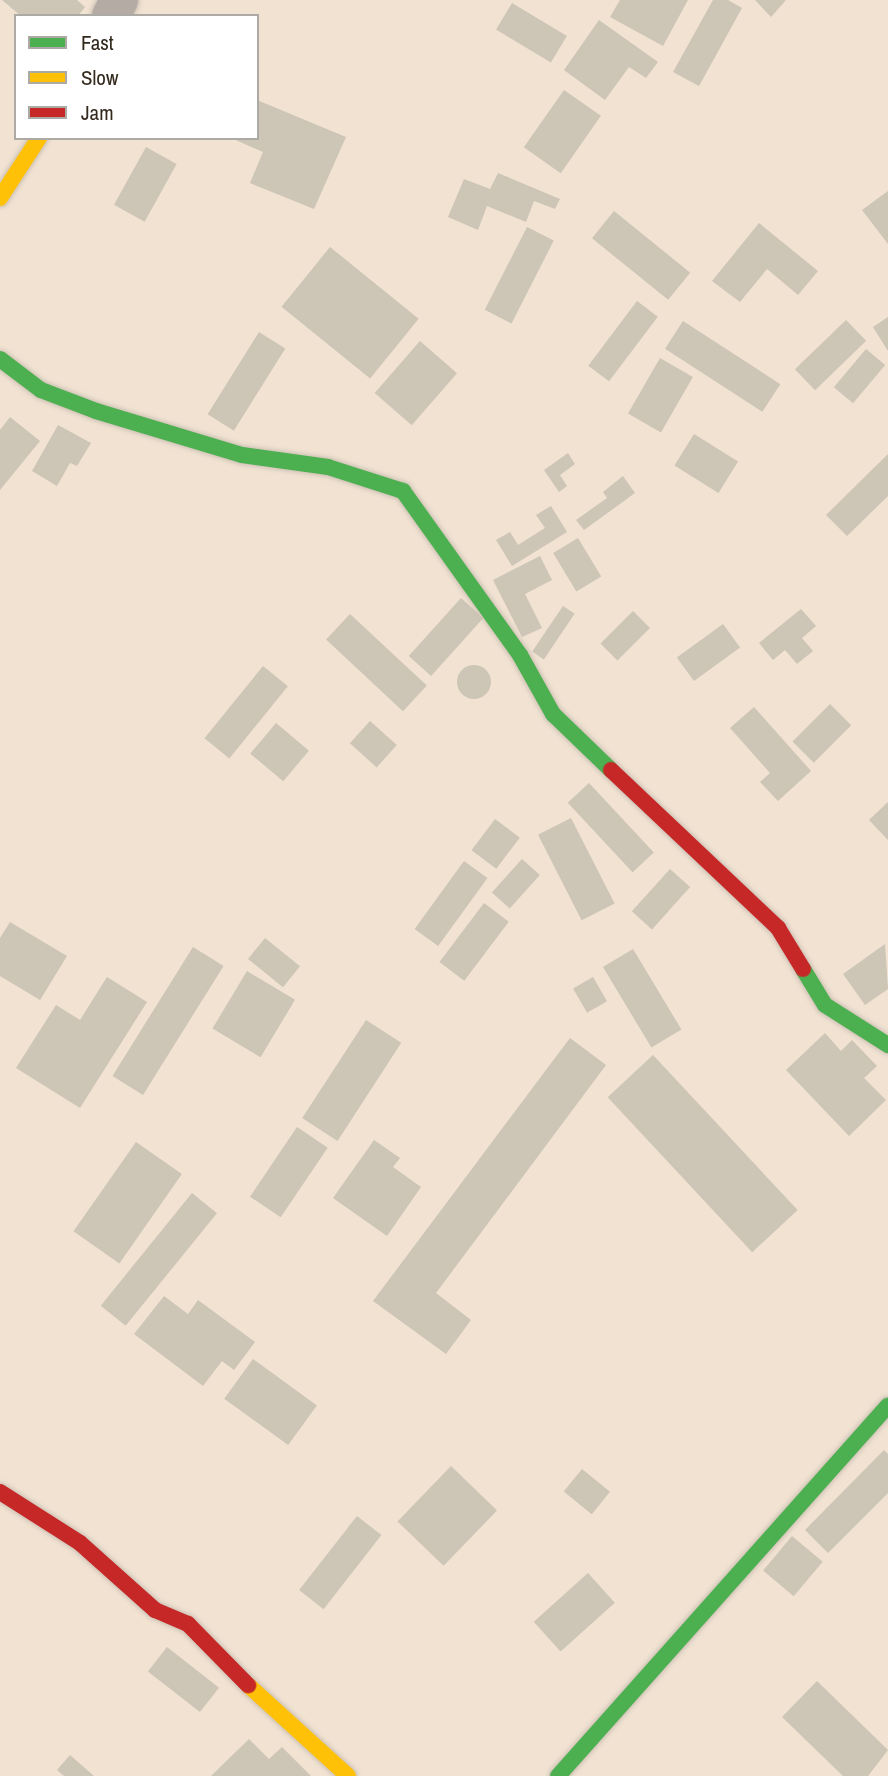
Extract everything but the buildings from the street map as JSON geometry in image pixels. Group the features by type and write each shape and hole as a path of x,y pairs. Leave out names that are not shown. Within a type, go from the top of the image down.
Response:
{"street":[{"path":"0,198 38,140"},
{"path":"0,359 41,390 96,411 243,455 328,467 403,491 520,656 553,714 778,928 825,1005 888,1045"},
{"path":"558,1776 888,1406"},
{"path":"0,1492 80,1543 155,1610 188,1624 213,1653 348,1776"}],"traffic: fast":[{"path":"0,359 41,390 96,411 242,455 328,467 403,491 520,655 553,714 611,770"},
{"path":"803,969 825,1005 888,1045"},
{"path":"558,1776 888,1406"}],"traffic: slow":[{"path":"0,198 38,140"},
{"path":"248,1685 348,1776"}],"traffic: jam":[{"path":"611,770 778,928 803,969"},
{"path":"0,1492 80,1543 155,1610 188,1624 248,1685"}]}
